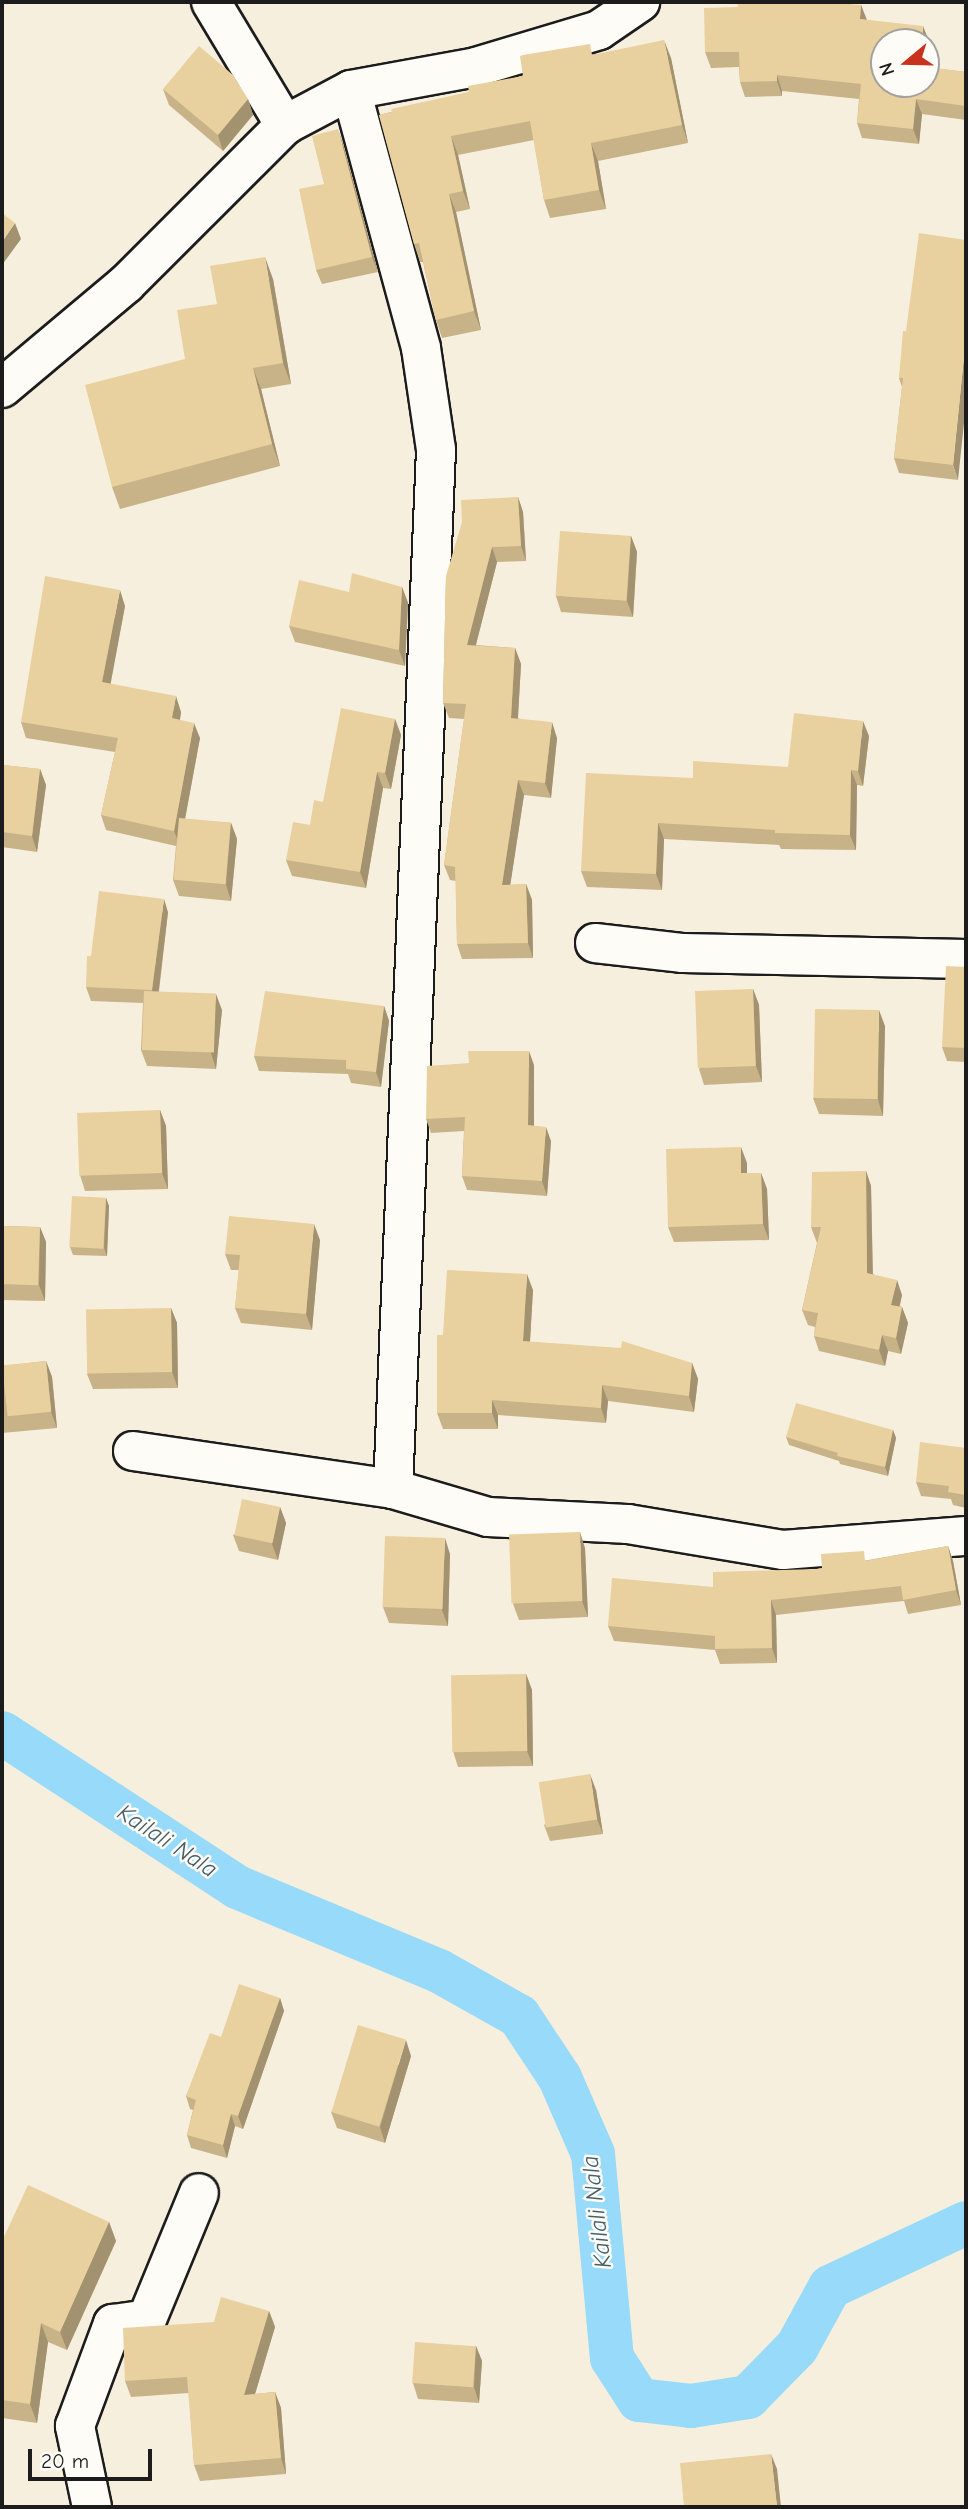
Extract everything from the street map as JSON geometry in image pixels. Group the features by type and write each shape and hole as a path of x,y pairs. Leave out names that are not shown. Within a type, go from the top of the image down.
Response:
{"street":[{"path":"211,2 285,125"},
{"path":"2,388 126,285 285,125 351,90 476,66 598,30 640,2"},
{"path":"351,90 421,348 436,450 393,1489"},
{"path":"595,943 683,953 966,960"},
{"path":"133,1451 393,1489 488,1517 628,1524 783,1550 966,1536"},
{"path":"92,2507 75,2426 113,2324 147,2319 199,2193"}],"building":[{"path":"737,2 829,2 861,5 860,19 923,26 870,28 870,98 940,98 940,69 966,72 966,106 916,99 913,129 857,123 861,84 777,75 777,81 740,82 739,52 705,52 704,8 738,7"},
{"path":"664,40 682,125 591,143 599,190 544,200 530,121 451,136 463,191 449,194 474,311 436,320 419,243 414,244 379,115 392,112 391,109 469,92 468,86 523,76 520,56 523,55 590,44 592,55"},
{"path":"199,46 233,75 248,99 218,135 163,89"},
{"path":"338,129 372,257 316,270 299,189 324,184 312,136"},
{"path":"2,213 15,223 2,242"},
{"path":"919,233 966,240 966,337 953,465 894,458 903,378 899,378 903,331 906,331"},
{"path":"265,257 283,363 253,368 272,444 112,487 85,385 185,359 177,310 217,304 210,266"},
{"path":"518,497 521,546 492,547 467,645 515,648 511,718 552,722 545,783 518,780 502,885 526,884 528,943 457,944 455,867 444,865 466,704 443,703 446,576 462,522 461,500"},
{"path":"560,531 631,536 626,601 555,596"},
{"path":"352,573 402,587 399,650 289,626 299,580 349,592"},
{"path":"45,576 120,590 102,682 176,696 172,718 194,723 174,831 101,815 118,738 21,722"},
{"path":"341,708 395,719 385,773 377,772 360,872 286,860 293,822 310,825 314,800 323,802"},
{"path":"794,713 863,721 858,771 851,770 850,835 775,833 775,830 658,823 656,874 581,871 586,773 693,778 693,761 788,767"},
{"path":"2,765 40,769 32,836 2,832"},
{"path":"179,818 231,823 225,884 174,880"},
{"path":"99,891 164,899 152,990 86,987 87,956 91,956"},
{"path":"946,966 966,967 966,1048 942,1047"},
{"path":"753,989 756,1066 698,1068 695,991"},
{"path":"144,991 216,994 214,1052 142,1050"},
{"path":"265,991 384,1006 376,1072 346,1069 346,1060 254,1056"},
{"path":"815,1009 879,1010 877,1099 813,1098"},
{"path":"468,1051 529,1051 528,1125 546,1127 542,1181 462,1176 465,1117 426,1119 427,1066 469,1063"},
{"path":"160,1110 162,1173 79,1176 77,1113"},
{"path":"741,1147 741,1173 761,1173 763,1224 668,1227 666,1149"},
{"path":"866,1171 867,1273 897,1280 891,1305 902,1307 896,1338 882,1335 879,1350 814,1336 818,1313 802,1310 821,1227 811,1227 812,1172"},
{"path":"72,1196 106,1198 103,1249 69,1247"},
{"path":"229,1216 314,1224 306,1314 235,1308 240,1255 225,1254"},
{"path":"2,1226 40,1227 38,1285 2,1284"},
{"path":"447,1270 527,1274 523,1341 621,1348 622,1341 692,1363 689,1396 602,1385 601,1408 492,1400 492,1413 437,1413 437,1335 443,1335"},
{"path":"171,1308 172,1372 87,1373 86,1309"},
{"path":"46,1361 51,1412 8,1416 2,1366"},
{"path":"796,1403 893,1430 885,1467 837,1456 838,1453 786,1437"},
{"path":"920,1442 966,1448 966,1495 948,1492 949,1486 916,1482"},
{"path":"242,1499 280,1507 272,1543 234,1535"},
{"path":"580,1532 582,1601 511,1603 509,1534"},
{"path":"385,1536 445,1538 442,1609 383,1607"},
{"path":"948,1546 956,1590 903,1600 901,1586 771,1600 772,1648 715,1649 715,1636 608,1626 612,1578 713,1587 713,1572 817,1569 822,1568 821,1554 864,1551 865,1561"},
{"path":"526,1674 527,1751 452,1752 451,1675"},
{"path":"590,1774 597,1819 546,1828 539,1782"},
{"path":"239,1984 280,1998 238,2116 231,2114 223,2145 187,2135 196,2100 186,2096 210,2033 221,2037"},
{"path":"358,2025 406,2040 379,2127 331,2112"},
{"path":"28,2185 109,2222 60,2332 41,2323 30,2404 2,2400 2,2238"},
{"path":"221,2297 269,2311 244,2395 275,2392 281,2458 194,2465 187,2377 125,2381 123,2328 214,2322"},
{"path":"415,2342 476,2346 473,2387 412,2383"},
{"path":"771,2454 777,2507 684,2507 680,2463"}],"waterway":[{"name":"Kailali Nala","path":"2,1733 237,1887 439,1971 519,2016 560,2078 593,2154 612,2358 639,2400 691,2406 748,2397 797,2347 830,2287 966,2223"}]}
